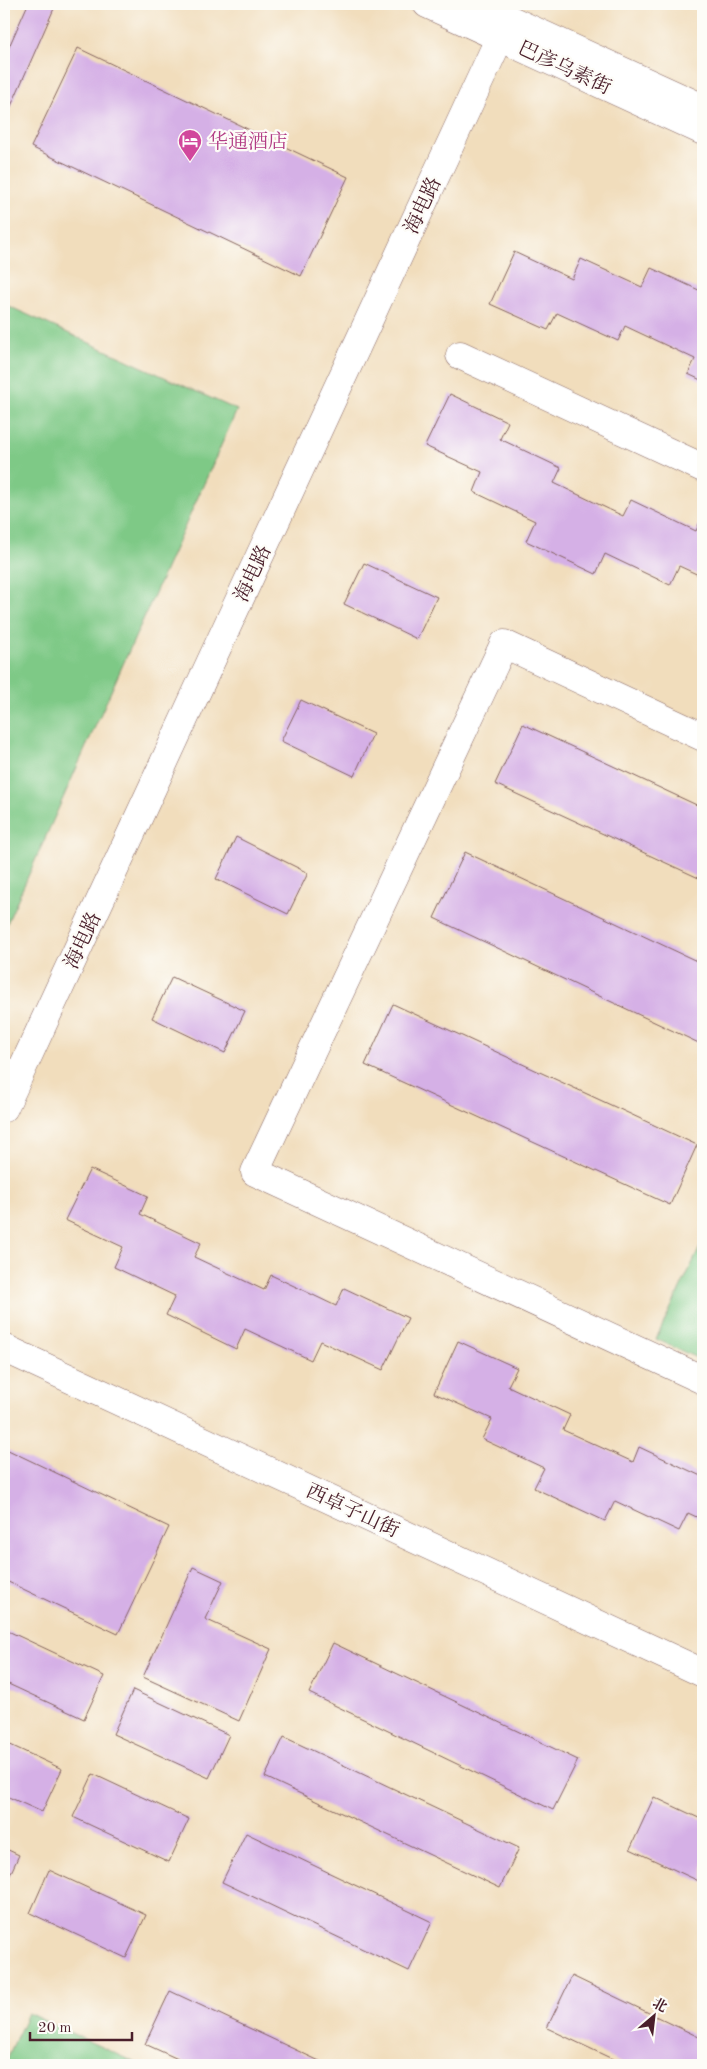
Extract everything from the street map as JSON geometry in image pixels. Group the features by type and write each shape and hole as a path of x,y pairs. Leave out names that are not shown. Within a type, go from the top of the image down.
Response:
{"street":[{"name":"巴彦乌素街","path":"427,4 703,131"},
{"name":"巴彦乌素街","path":"476,4 703,108"},
{"name":"海电路","path":"4,1108 500,38"},
{"path":"460,355 703,468"},
{"path":"703,735 504,644 255,1172 703,1380"},
{"name":"西卓子山街","path":"4,1348 703,1673"}],"green space":[{"path":"4,304 237,410 4,930"},
{"path":"703,1241 703,1361 656,1339"},
{"path":"28,2013 140,2065 4,2065"}],"building":[{"path":"28,4 56,4 4,122 4,58"},
{"name":"华通酒店","path":"78,48 348,177 301,276 31,147"},
{"path":"514,252 572,279 581,259 642,287 651,268 703,292 703,381 688,374 695,359 625,326 618,341 557,313 548,330 490,304"},
{"path":"450,394 508,422 500,439 561,468 554,483 623,516 631,500 696,531 703,515 703,577 679,566 670,585 605,554 596,574 526,541 535,521 474,492 482,472 425,446"},
{"path":"364,563 437,597 417,639 344,604"},
{"path":"301,700 373,734 354,776 281,741"},
{"path":"523,724 703,808 703,880 495,784"},
{"path":"236,837 308,873 288,914 216,879"},
{"path":"465,852 703,964 703,1045 434,918"},
{"path":"172,977 245,1011 225,1053 152,1018"},
{"path":"393,1004 697,1145 670,1205 365,1065"},
{"path":"90,1169 148,1196 140,1214 201,1243 194,1257 264,1290 271,1275 336,1306 344,1288 408,1318 383,1370 320,1341 311,1360 245,1329 236,1349 166,1315 175,1296 114,1267 123,1247 65,1220"},
{"path":"458,1341 517,1368 508,1386 570,1415 563,1430 633,1462 639,1447 703,1477 703,1520 688,1513 679,1531 615,1501 605,1521 534,1488 544,1468 482,1439 492,1419 434,1393"},
{"path":"4,1448 169,1527 118,1634 4,1580"},
{"path":"193,1567 223,1581 205,1619 271,1649 239,1721 143,1677"},
{"path":"8,1631 104,1676 84,1719 4,1682 4,1639"},
{"path":"333,1643 578,1760 553,1810 309,1693"},
{"path":"133,1690 229,1735 209,1778 113,1734"},
{"path":"284,1737 519,1848 500,1888 265,1777"},
{"path":"4,1742 62,1769 42,1812 4,1795"},
{"path":"93,1774 189,1819 169,1862 73,1817"},
{"path":"654,1797 703,1820 703,1883 630,1849"},
{"path":"246,1833 432,1922 409,1971 222,1882"},
{"path":"4,1848 19,1855 4,1888"},
{"path":"49,1870 146,1915 126,1958 30,1913"},
{"path":"572,1976 703,2039 703,2065 625,2065 547,2028"},
{"path":"170,1991 328,2065 191,2065 145,2044"}],"place":[{"name":"华通酒店","path":"190,162"}]}
